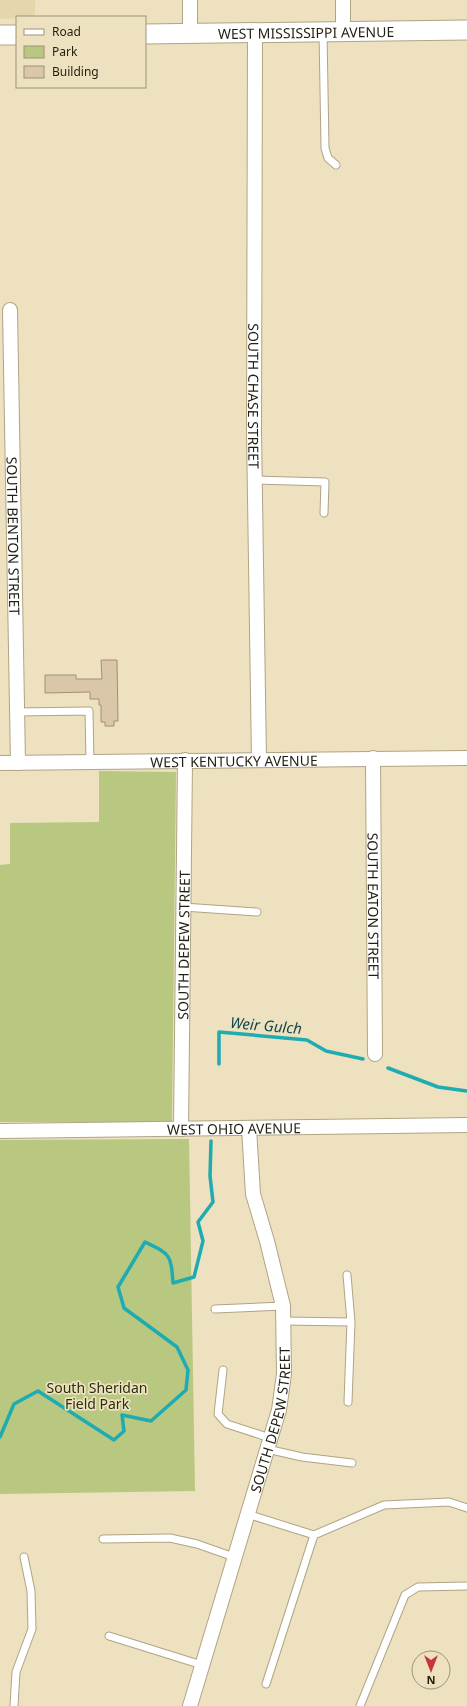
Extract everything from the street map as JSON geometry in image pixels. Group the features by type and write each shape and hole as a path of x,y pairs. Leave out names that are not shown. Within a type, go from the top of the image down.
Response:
{"main road":[{"name":"WEST MISSISSIPPI AVENUE","path":"146,34 467,30"},
{"path":"0,35 16,35"}],"street":[{"path":"190,0 190,33"},
{"path":"343,0 343,32"},
{"name":"SOUTH CHASE STREET","path":"255,32 255,480 259,760"},
{"name":"SOUTH BENTON STREET","path":"10,310 18,763"},
{"name":"SOUTH EATON STREET","path":"373,758 374,1054"},
{"name":"WEST KENTUCKY AVENUE","path":"0,763 467,758"},
{"name":"SOUTH DEPEW STREET","path":"181,1129 185,760"},
{"name":"WEST OHIO AVENUE","path":"0,1131 467,1125"},
{"name":"SOUTH DEPEW STREET","path":"190,1706 279,1410 284,1374 283,1306 267,1241 253,1194 249,1128"}],"lane":[{"path":"324,32 325,148 328,158 336,165"},
{"path":"255,480 325,482 324,513"},
{"path":"17,712 89,711 90,762"},
{"path":"183,907 257,912"},
{"path":"347,1275 351,1322 348,1402"},
{"path":"215,1309 283,1306"},
{"path":"283,1321 351,1322"},
{"path":"223,1370 218,1414 227,1424 269,1444 302,1456 352,1463"},
{"path":"247,1514 314,1535 384,1505 449,1502 467,1508"},
{"path":"266,1684 314,1535"},
{"path":"103,1540 170,1538 196,1544 234,1557"},
{"path":"14,1706 16,1672 32,1629 31,1591 24,1557"},
{"path":"360,1706 405,1595 418,1587 467,1586"},
{"path":"109,1636 202,1664"}],"shaded area":[{"path":"0,0 35,0 35,16 16,16 16,18 0,19"}],"green space":[{"path":"99,771 176,772 172,1122 0,1122 0,865 10,864 10,823 99,822"},
{"name":"South Sheridan Field Park","path":"189,1139 195,1491 0,1494 0,1140"}],"building":[{"path":"101,660 117,660 118,721 114,721 114,726 105,726 105,722 101,722 101,705 99,705 99,699 90,699 90,692 45,693 45,675 76,675 76,679 102,679"}],"waterway":[{"name":"Weir Gulch","path":"219,1064 219,1032 307,1040 326,1051 363,1059"},
{"name":"Weir Gulch","path":"388,1068 438,1087 467,1091"},
{"name":"Weir Gulch","path":"0,1437 14,1404 38,1391 114,1440 124,1431 122,1415 151,1421 186,1390 188,1370 177,1347 124,1308 118,1287 145,1242 160,1249 168,1256 170,1260 173,1283 194,1277 203,1241 198,1222 213,1202 210,1176 211,1141"}]}
